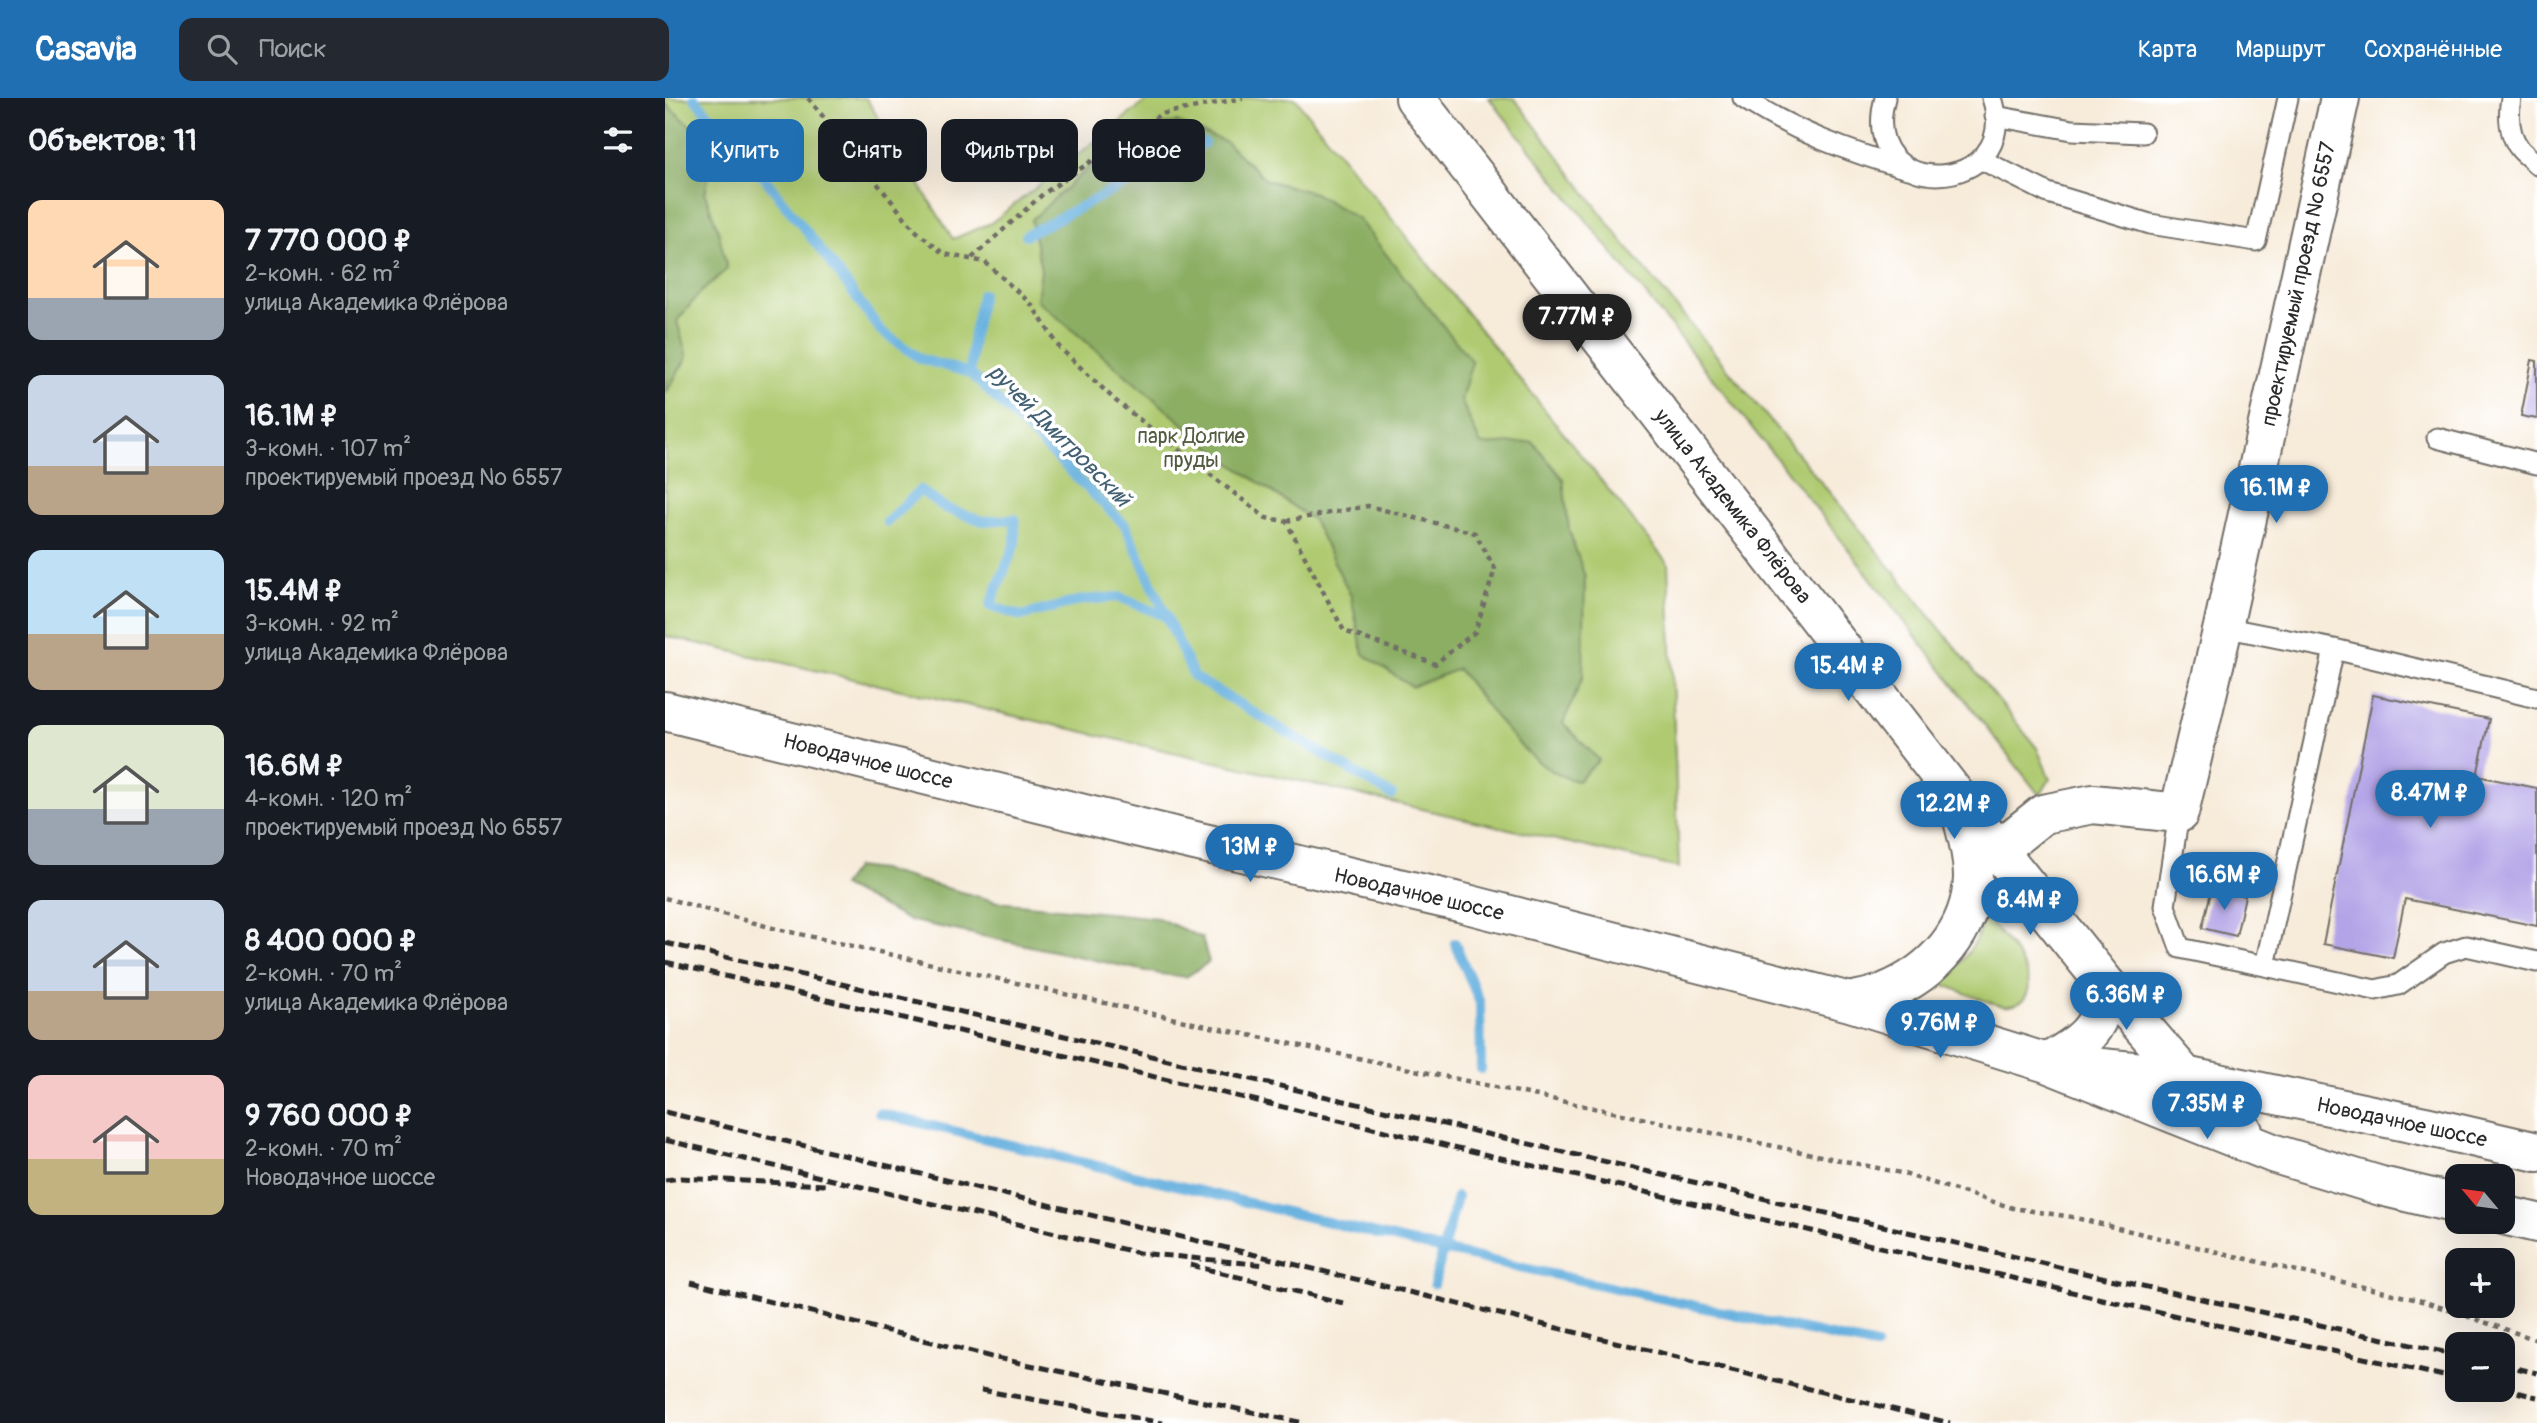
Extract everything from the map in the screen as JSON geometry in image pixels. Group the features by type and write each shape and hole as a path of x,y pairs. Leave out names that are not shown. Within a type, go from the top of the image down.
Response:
{"street":[{"name":"улица Академика Флёрова","path":"1415,98 1998,850 2108,987 2185,1076"},
{"name":"проектируемый проезд № 6557","path":"2179,813 2340,98"},
{"name":"Новодачное шоссе","path":"665,711 1156,832 1459,902 1850,1002 2047,1063 2275,1154 2381,1186 2445,1201"},
{"path":"1850,1002 1885,993 1934,962 1955,937 1968,913 1973,877 1969,845 1957,797"},
{"path":"1998,850 2043,814 2093,804 2179,813"},
{"path":"2047,1063 2080,1043 2090,1032 2101,1017 2108,987"},
{"name":"Новодачное шоссе","path":"2047,1063 2185,1076 2537,1152"},
{"name":"Новодачное шоссе","path":"2185,1076 2227,1118 2275,1154"},
{"path":"2515,1218 2537,1223"}],"lane":[{"path":"1743,98 1787,125 1825,143 1929,176 1948,176 1965,170 1980,159 1990,145 1996,127 1995,105 2072,130 2143,132"},
{"path":"1885,98 1882,128 1887,145 1897,160 1912,171"},
{"path":"1980,159 2048,193 2150,224 2256,241 2288,98"},
{"path":"2511,98 2508,113 2512,132 2519,148 2537,165"},
{"path":"2437,438 2537,464"},
{"path":"2223,627 2334,649 2537,698"},
{"path":"2265,966 2334,649"},
{"path":"2179,813 2165,906 2180,948 2375,990 2398,985 2444,953 2466,946 2537,962"}],"path":[{"path":"808,98 915,230 944,254 985,262 1031,304 1060,348 1116,401 1266,518 1286,521 1368,506 1475,533 1495,569 1475,632 1435,664 1344,631 1286,521"},
{"path":"971,259 1043,194 1161,114 1243,98"},
{"path":"665,898 773,928 1202,1024 1901,1173 2013,1208 2072,1217 2422,1301 2537,1340"}],"green space":[{"name":"парк Долгие пруды","path":"665,98 866,98 879,119 818,119 818,182 918,182 953,239 991,223 1043,182 1078,182 1078,155 1092,144 1092,182 1205,182 1205,119 1123,119 1150,98 1295,98 1668,564 1679,868 665,636"},
{"path":"1489,98 1514,98 1626,246 2037,748 2050,779 2040,796 1827,522"},
{"path":"665,103 686,121 686,182 707,182 705,194 718,230 727,269 699,294 677,321 687,357 665,395"},
{"path":"1205,134 1226,142 1266,180 1314,193 1358,219 1472,362 1461,400 1481,445 1533,442 1563,479 1569,530 1585,577 1583,677 1563,723 1599,760 1578,781 1560,775 1526,751 1458,669 1412,687 1363,654 1351,596 1313,520 1226,460 1037,300 1041,270 1031,220 1073,182 1078,182 1078,177 1092,165 1092,182 1205,182"},
{"path":"856,867 881,870 998,902 1158,918 1202,938 1209,962 1186,977 1160,974 908,920 842,886"},
{"path":"1985,916 2024,967 2028,990 2024,999 2015,1005 1997,1005 1937,982 1967,954"}],"building":[{"path":"2532,360 2537,361 2537,419 2521,416"},
{"path":"2373,695 2489,719 2477,776 2537,788 2537,926 2405,899 2393,958 2323,944"},
{"path":"2212,888 2245,896 2236,936 2202,928"}],"waterway":[{"name":"ручей Дмитровский","path":"694,98 755,166 881,331 921,359 970,373 1125,525 1194,677 1392,795"},
{"path":"1026,235 1129,182"},
{"path":"970,373 973,337 982,294"},
{"path":"887,522 920,490 945,508 983,521 1015,519 1015,544 990,606 1021,616 1082,600 1119,597 1167,617"},
{"name":"ручей Дмитровский","path":"1455,943 1480,1003 1481,1069"},
{"path":"879,1113 1443,1250 1876,1346"},
{"name":"ручей Дмитровский","path":"1434,1284 1457,1197"}],"railway":[{"path":"665,943 2106,1278 2445,1352"},
{"path":"665,962 2106,1300 2445,1376"},
{"path":"665,1112 1950,1423"},
{"path":"665,1140 1139,1253 1266,1265"},
{"path":"665,1180 681,1178 826,1185"},
{"path":"1190,1265 1343,1303"},
{"path":"691,1282 992,1357 1304,1423"},
{"path":"2515,1368 2537,1373"},
{"path":"981,1390 1163,1423"},
{"path":"2515,1392 2537,1397"}]}
